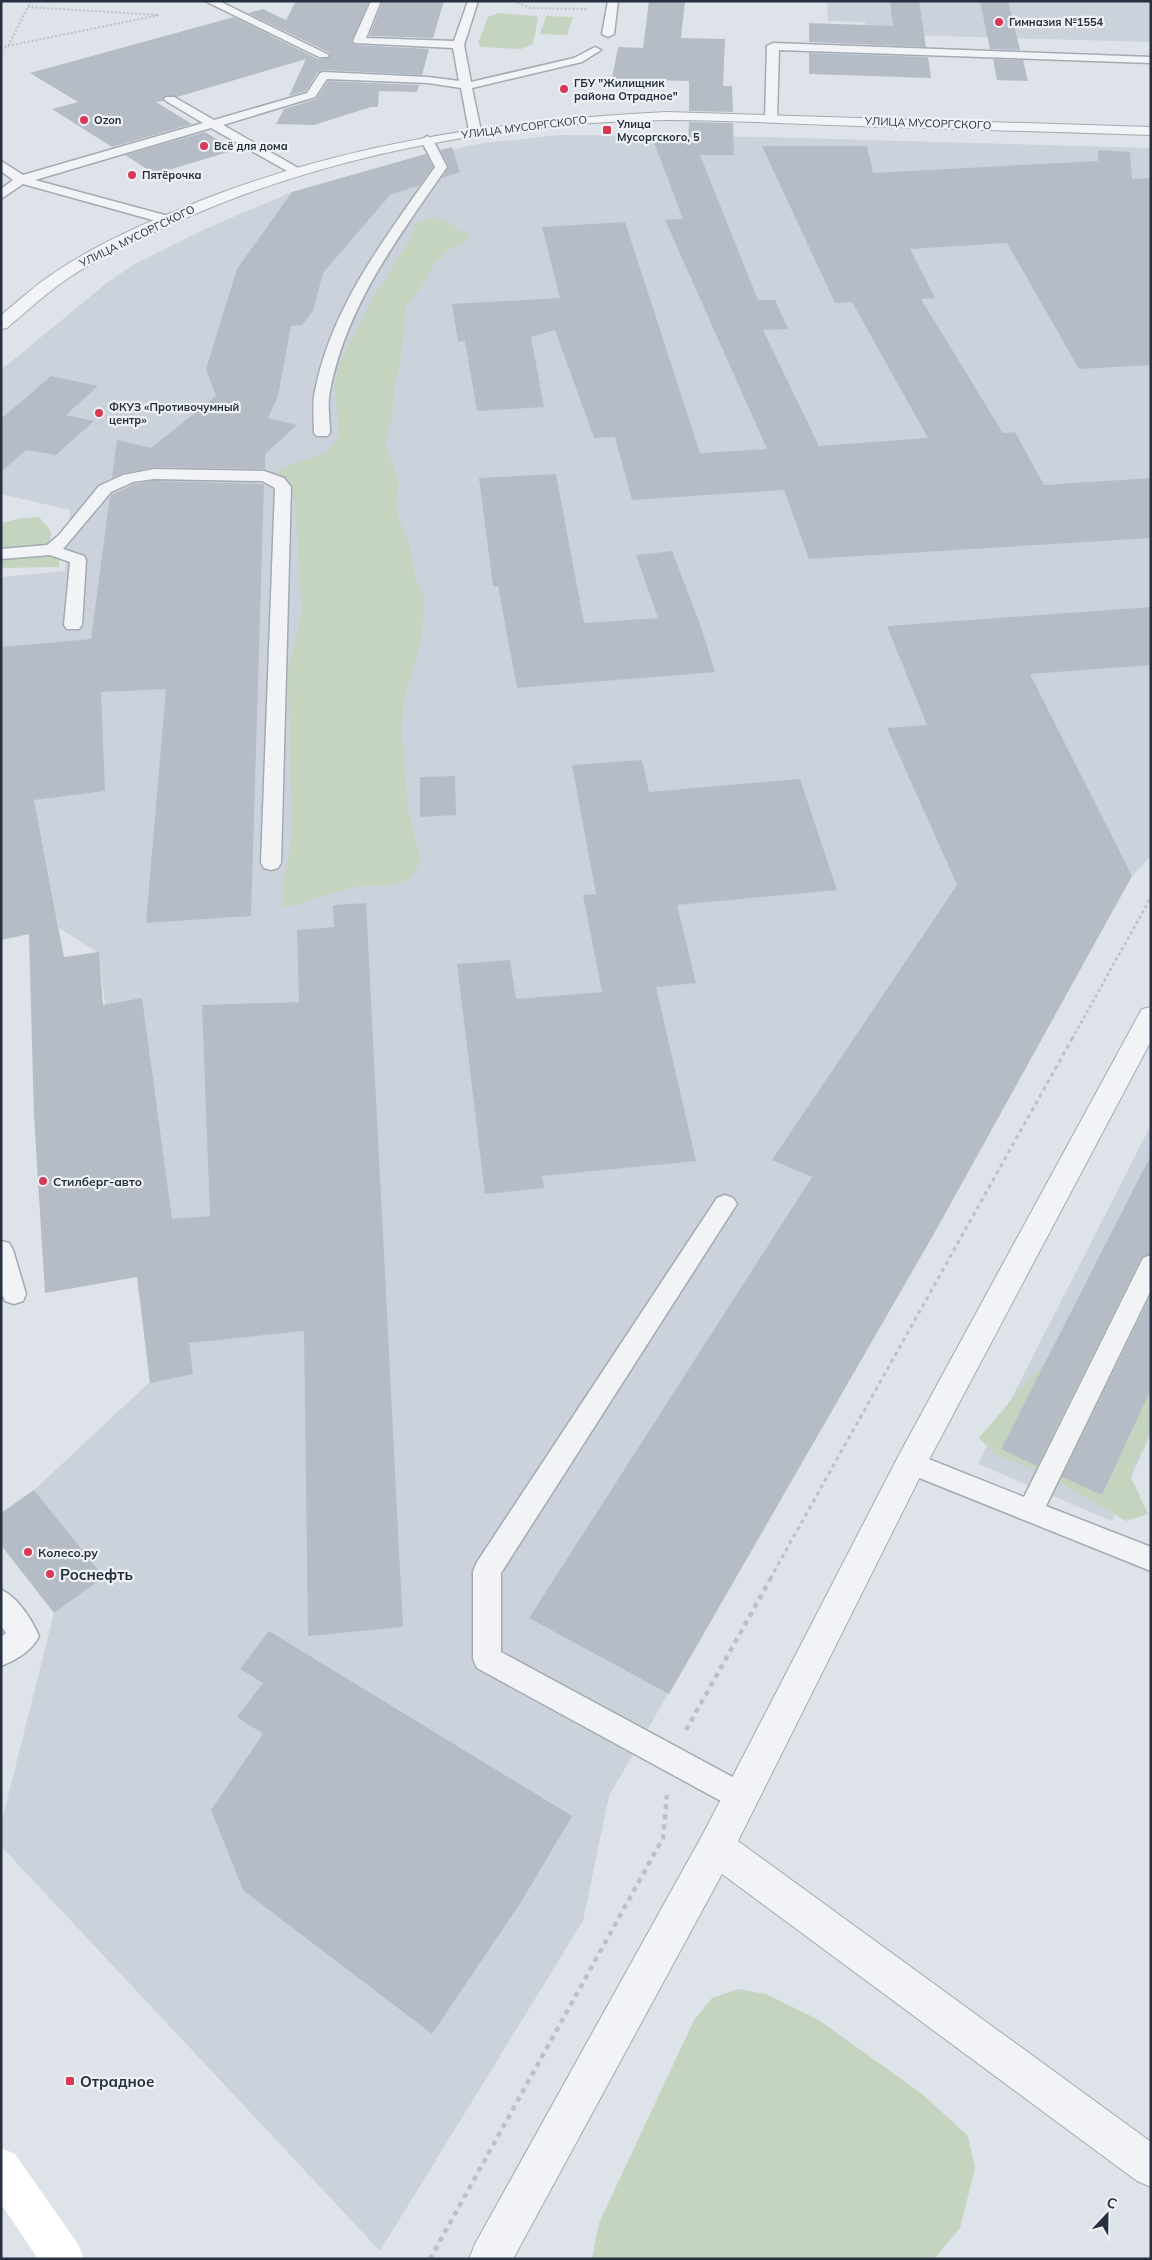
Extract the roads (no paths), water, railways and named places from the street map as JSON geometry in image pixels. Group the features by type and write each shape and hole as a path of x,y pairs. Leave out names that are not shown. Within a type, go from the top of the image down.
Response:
{"main road":[{"path":"1,2168 62,2259"}],"street":[{"name":"УЛИЦА МУСОРГСКОГО","path":"1,324 58,277 95,254 205,202 296,172 397,145 475,131 603,118 667,116 1151,131"},
{"path":"490,2259 716,1847 912,1463 1151,1016"},
{"path":"716,1847 1151,2167"}],"lane":[{"path":"210,1 322,54"},
{"path":"376,1 359,41 458,45"},
{"path":"473,1 458,45 463,78 468,86 475,131"},
{"path":"608,34 613,1"},
{"path":"771,118 773,46 1151,60"},
{"path":"1,195 21,180 312,95 324,75 428,80 468,86 578,60 595,50"},
{"path":"170,99 296,172"},
{"path":"322,433 322,393 334,346 372,266 442,167 427,140"},
{"path":"1,166 21,180 167,220"},
{"path":"52,550 65,538 105,489 129,478 154,474 168,482 264,476 278,481 283,488 270,863"},
{"path":"1,554 52,550 78,560 72,625"},
{"path":"725,1204 487,1571 487,1659 741,1797"},
{"path":"1,1250 14,1294"},
{"path":"1030,1512 1151,1265"},
{"path":"912,1463 1151,1559"},
{"path":"1,1603 24,1636 1,1652"}],"place":[{"name":"Гимназия №1554","path":"999,22"},
{"name":"ГБУ \"Жилищник района Отрадное\"","path":"564,89"},
{"name":"Ozon","path":"84,120"},
{"name":"Улица Мусоргского, 5","path":"607,130"},
{"name":"Всё для дома","path":"204,146"},
{"name":"Пятёрочка","path":"132,175"},
{"name":"ФКУЗ «Противочумный центр»","path":"99,413"},
{"name":"Стилберг-авто","path":"43,1181"},
{"name":"Колесо.ру","path":"28,1552"},
{"name":"Роснефть","path":"50,1574"},
{"name":"Отрадное","path":"70,2081"}]}
